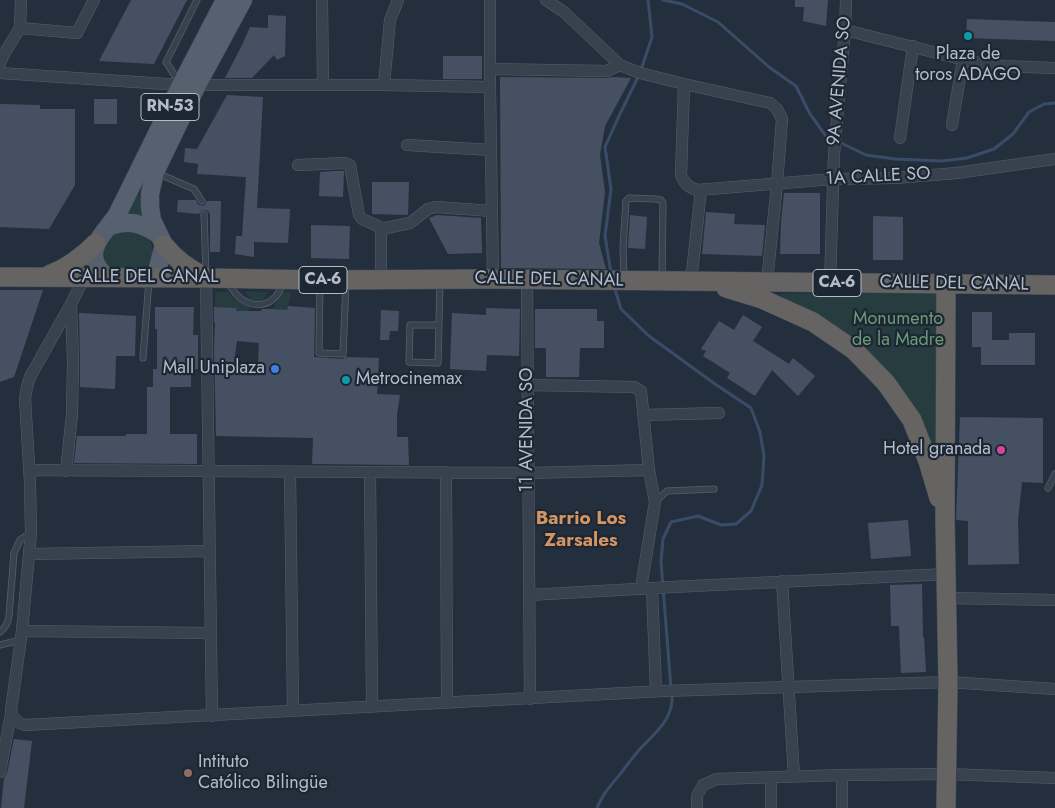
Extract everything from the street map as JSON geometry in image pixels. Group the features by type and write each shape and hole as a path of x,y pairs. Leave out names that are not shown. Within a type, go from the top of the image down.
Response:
{"highway":[{"path":"161,240 174,256 206,278"},
{"path":"43,277 70,265 96,243"},
{"name":"CA-6","path":"0,277 43,277"},
{"name":"CALLE DEL CANAL","path":"43,277 320,280 493,279 1055,285"},
{"path":"697,282 762,299 813,322 854,350 886,383 912,420 928,461 945,519"},
{"path":"946,284 945,519 948,682 946,808"}],"main road":[{"name":"RN-53","path":"161,240 152,220 150,207 152,183 189,85 225,0"},
{"name":"RN-53","path":"96,243 117,215 189,85 243,0"},
{"path":"110,226 125,222 136,223 149,228 161,240 152,278"},
{"path":"96,243 94,259 98,268 107,278"}],"street":[{"path":"0,64 20,28 21,0"},
{"path":"20,28 78,34 94,0"},
{"path":"322,0 323,85"},
{"path":"384,85 390,20 398,0"},
{"path":"490,0 493,279"},
{"path":"546,0 564,12 620,66 684,84 770,103 776,109 782,119 768,282"},
{"name":"9A AVENIDA SO","path":"830,283 834,154 846,0"},
{"path":"845,30 963,59 1002,66 1055,68"},
{"path":"900,138 913,46"},
{"path":"952,125 963,59"},
{"path":"490,68 607,71 620,66"},
{"path":"0,73 189,85 490,87"},
{"path":"684,84 681,175 688,186 701,190 697,282"},
{"path":"407,145 491,150"},
{"name":"1A CALLE SO","path":"701,190 833,179 895,178 956,173 1055,159"},
{"path":"298,165 345,163 350,165 360,215 362,219 381,229"},
{"path":"381,229 410,223 428,209 492,211"},
{"path":"381,229 381,280"},
{"path":"0,772 11,714 31,532 25,398 30,377 84,278"},
{"path":"206,278 212,716"},
{"name":"11 AVENIDA SO","path":"527,280 530,699"},
{"path":"66,471 72,415 71,304"},
{"path":"528,385 634,387 641,391 649,470 655,502 651,588 660,691"},
{"path":"644,415 719,413"},
{"path":"29,470 528,473 649,470"},
{"path":"290,472 293,711"},
{"path":"370,472 372,707"},
{"path":"446,472 447,703"},
{"path":"29,554 210,551"},
{"path":"529,595 947,574"},
{"path":"782,582 794,776"},
{"path":"947,598 1055,600"},
{"path":"21,635 211,633"},
{"path":"11,714 15,720 25,725 660,691 948,682 1055,689"},
{"path":"697,808 698,796 703,785 717,779 771,776 947,774 1055,778"},
{"path":"842,775 842,808"},
{"path":"771,776 771,808"}],"lane":[{"path":"189,85 166,62 197,0"},
{"path":"155,172 194,189 202,200"},
{"path":"616,281 623,248 626,201 630,198 647,198 661,200 663,203 662,281"},
{"path":"204,214 206,278"},
{"path":"143,358 152,278"},
{"path":"228,278 235,293 253,305 265,304 274,299 282,287 284,279"},
{"path":"320,280 319,353 343,354 346,280"},
{"path":"439,326 410,325 409,362 438,363 439,326 440,280"},
{"path":"1048,488 1055,474"},
{"path":"655,502 667,491 714,489"},
{"path":"0,632 8,622 14,553 20,540 31,532"},
{"path":"0,645 21,635"}],"green space":[{"path":"137,195 143,196 146,221 124,217"},
{"path":"125,227 147,237 152,246 150,261 141,273 110,270 105,264 103,248 110,234"},
{"path":"245,291 268,292 263,299 256,301 250,298"},
{"name":"Monumento de la Madre","path":"937,291 938,470 917,417 814,315 778,294"},
{"path":"215,292 228,292 237,301 249,306 249,311 236,311 236,308 215,307"},
{"path":"282,292 291,292 287,310 273,309 280,296"}],"building":[{"path":"131,0 187,0 154,64 99,61"},
{"path":"795,0 828,0 826,26 803,21 804,7 795,7"},
{"path":"268,15 286,16 285,56 277,60 274,55 252,78 225,78 250,27 268,28"},
{"path":"967,19 1055,22 1055,41 966,38"},
{"path":"443,56 482,56 482,79 443,79"},
{"path":"500,77 631,78 605,126 600,155 605,192 599,243 606,269 501,268"},
{"path":"227,95 263,97 257,208 290,209 288,243 254,242 254,257 235,254 236,236 242,236 246,177 197,174 198,164 184,162 185,148 197,149"},
{"path":"94,99 117,99 117,124 94,124"},
{"path":"0,104 40,105 40,109 75,109 75,185 49,229 0,227"},
{"path":"344,171 343,197 319,196 320,172"},
{"path":"372,182 409,182 408,215 372,214"},
{"path":"784,193 820,193 820,254 780,254"},
{"path":"178,200 196,200 202,206 207,201 221,201 220,252 210,252 210,214 208,211 202,210 199,214 177,212"},
{"path":"706,212 735,214 734,224 765,225 762,256 702,254"},
{"path":"437,215 481,218 482,253 448,254 429,218"},
{"path":"630,215 647,217 645,249 628,248"},
{"path":"873,216 903,217 903,260 873,260"},
{"path":"311,225 350,226 349,259 311,258"},
{"path":"0,290 43,290 14,377 0,382"},
{"name":"Mall Uniplaza","path":"288,306 315,308 314,357 343,359 346,357 379,358 377,394 400,395 397,415 397,437 408,437 409,465 312,464 313,438 216,436 214,307 237,308 236,311 287,310","holes":["237,341 259,343 258,364 234,363"]},
{"path":"155,307 194,307 193,335 198,335 198,369 191,369 191,387 170,387 170,434 197,434 197,464 74,463 77,436 147,434 147,387 153,387 153,369 157,369"},
{"path":"486,308 520,309 519,356 487,355 486,371 450,369 452,313 486,315"},
{"path":"535,309 597,309 597,321 604,321 604,348 580,348 579,377 546,377 546,348 535,348"},
{"path":"381,310 399,311 398,331 390,331 389,340 380,340"},
{"path":"972,312 992,312 992,340 1009,340 1009,333 1035,333 1035,365 981,365 981,347 972,347"},
{"path":"79,313 136,316 135,356 116,356 115,389 80,387"},
{"path":"743,315 762,327 753,341 789,364 793,358 815,376 798,396 772,370 755,396 727,378 730,373 703,356 706,351 701,349 719,321 734,330"},
{"name":"Hotel granada","path":"960,417 1043,418 1043,483 1022,482 1018,520 1019,564 968,565 968,521 956,520"},
{"path":"908,520 911,556 871,559 868,523"},
{"path":"922,584 926,672 901,673 899,626 891,626 890,585"},
{"path":"14,739 32,741 24,808 1,808 4,778 7,773"}],"waterway":[{"path":"641,70 652,37 648,0"},
{"path":"663,0 682,4 718,22 769,67 796,86 810,114 826,136 833,140"},
{"path":"611,273 605,236 611,189 605,147 639,75"},
{"path":"839,142 866,155 895,159 942,161 967,158 994,149 1013,134 1029,112 1044,104 1055,103"},
{"path":"614,286 621,309 649,336 751,408 760,432 764,456 762,485 751,511 736,524 721,525 698,516 671,522 663,539 661,562 671,688"},
{"path":"597,808 610,786 667,718 672,703 672,694"}],"place":[{"name":"Plaza de toros ADAGO","path":"968,36"},
{"name":"Mall Uniplaza","path":"275,369"},
{"name":"Metrocinemax","path":"346,380"},
{"name":"Hotel granada","path":"1001,450"},
{"name":"Intituto Católico Bilingüe","path":"188,773"}],"district":[{"name":"Barrio Los Zarsales","path":"581,530"}]}
